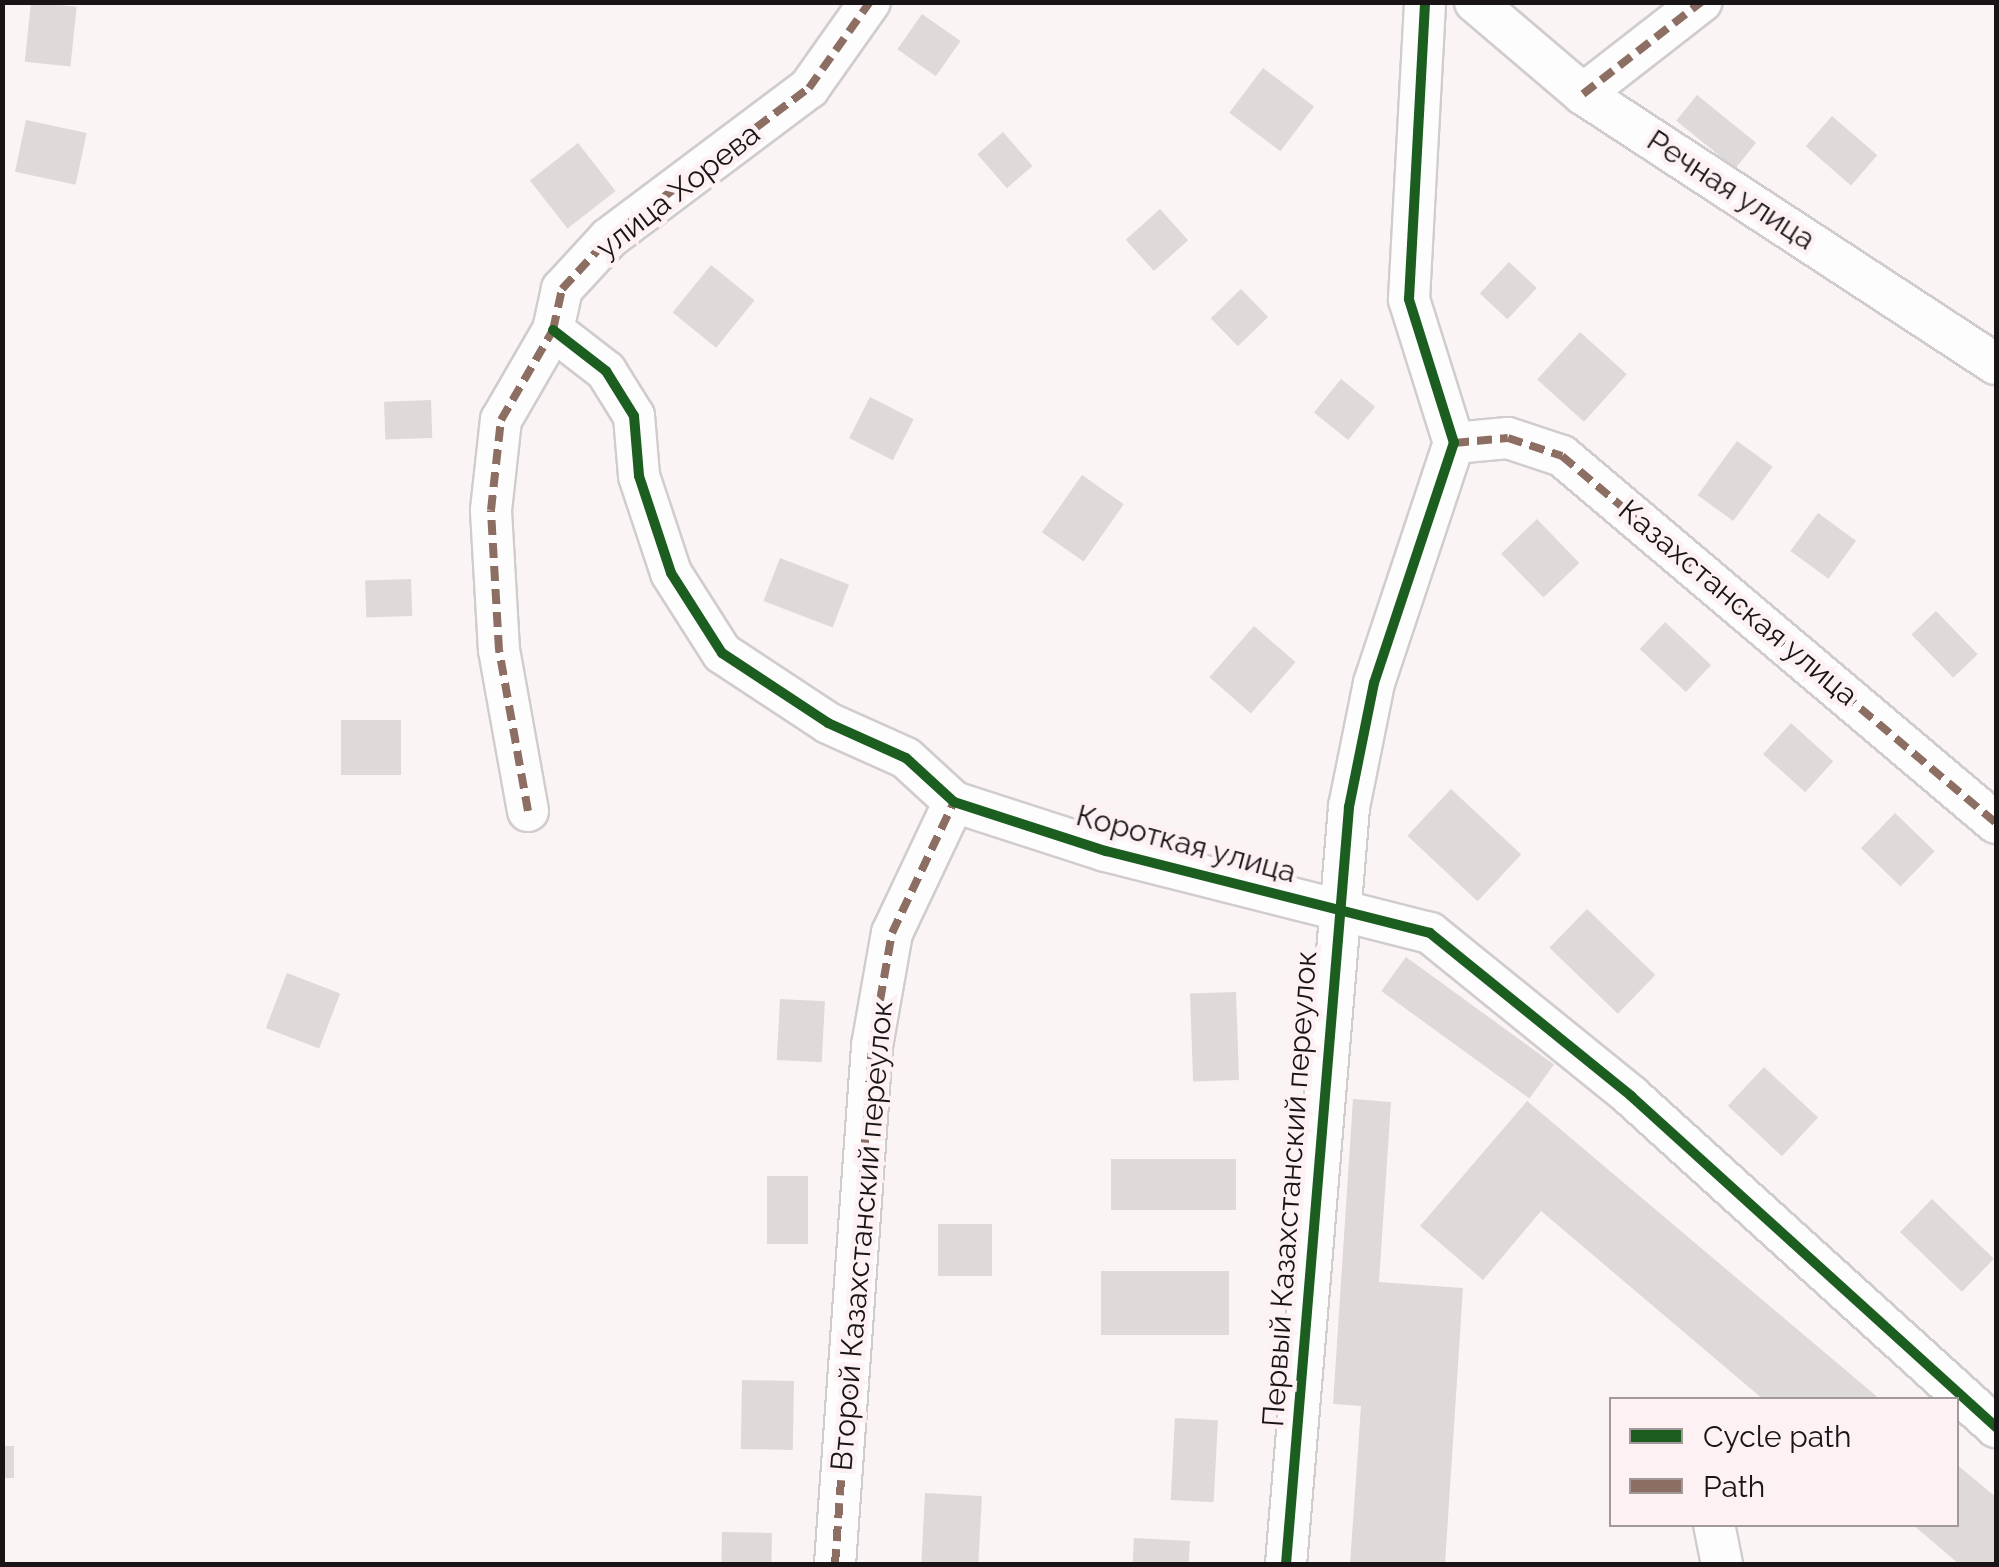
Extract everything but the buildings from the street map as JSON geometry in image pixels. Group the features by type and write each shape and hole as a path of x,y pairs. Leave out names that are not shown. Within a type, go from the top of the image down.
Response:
{"street":[{"name":"улица Хорева","path":"528,810 499,650 491,510 501,420 553,330 562,289 609,238 810,88 870,2"},
{"path":"1425,2 1409,299 1454,442"},
{"name":"Речная улица","path":"1475,2 1583,94 1996,364"},
{"path":"1583,94 1701,2"},
{"name":"Короткая улица","path":"553,330 606,371 634,416 639,476 671,574 722,653 828,723 906,758 954,802 1430,933 1631,1096 1996,1427"},
{"name":"Казахстанская улица","path":"1454,442 1508,438 1562,456 1996,823"},
{"name":"Первый Казахстанский переулок","path":"1286,1564 1336,909 1374,683 1454,442"},
{"name":"Второй Казахстанский переулок","path":"835,1564 872,1046 892,933 954,802"},
{"path":"1715,1527 1722,1564"}],"marked path":[{"path":"528,811 499,650 491,510 501,420 553,330 562,289 609,238 809,88 870,2"},
{"path":"1583,94 1701,2"},
{"path":"1454,443 1508,438 1562,456 1996,823"},
{"path":"835,1564 872,1046 892,933 954,802"}],"cycle path":[{"path":"1286,1564 1349,807 1374,683 1454,443 1409,299 1425,2"},
{"path":"553,330 606,371 634,416 639,476 671,573 722,653 828,723 906,758 954,802 1106,851 1430,933 1631,1096 1996,1427"}]}
